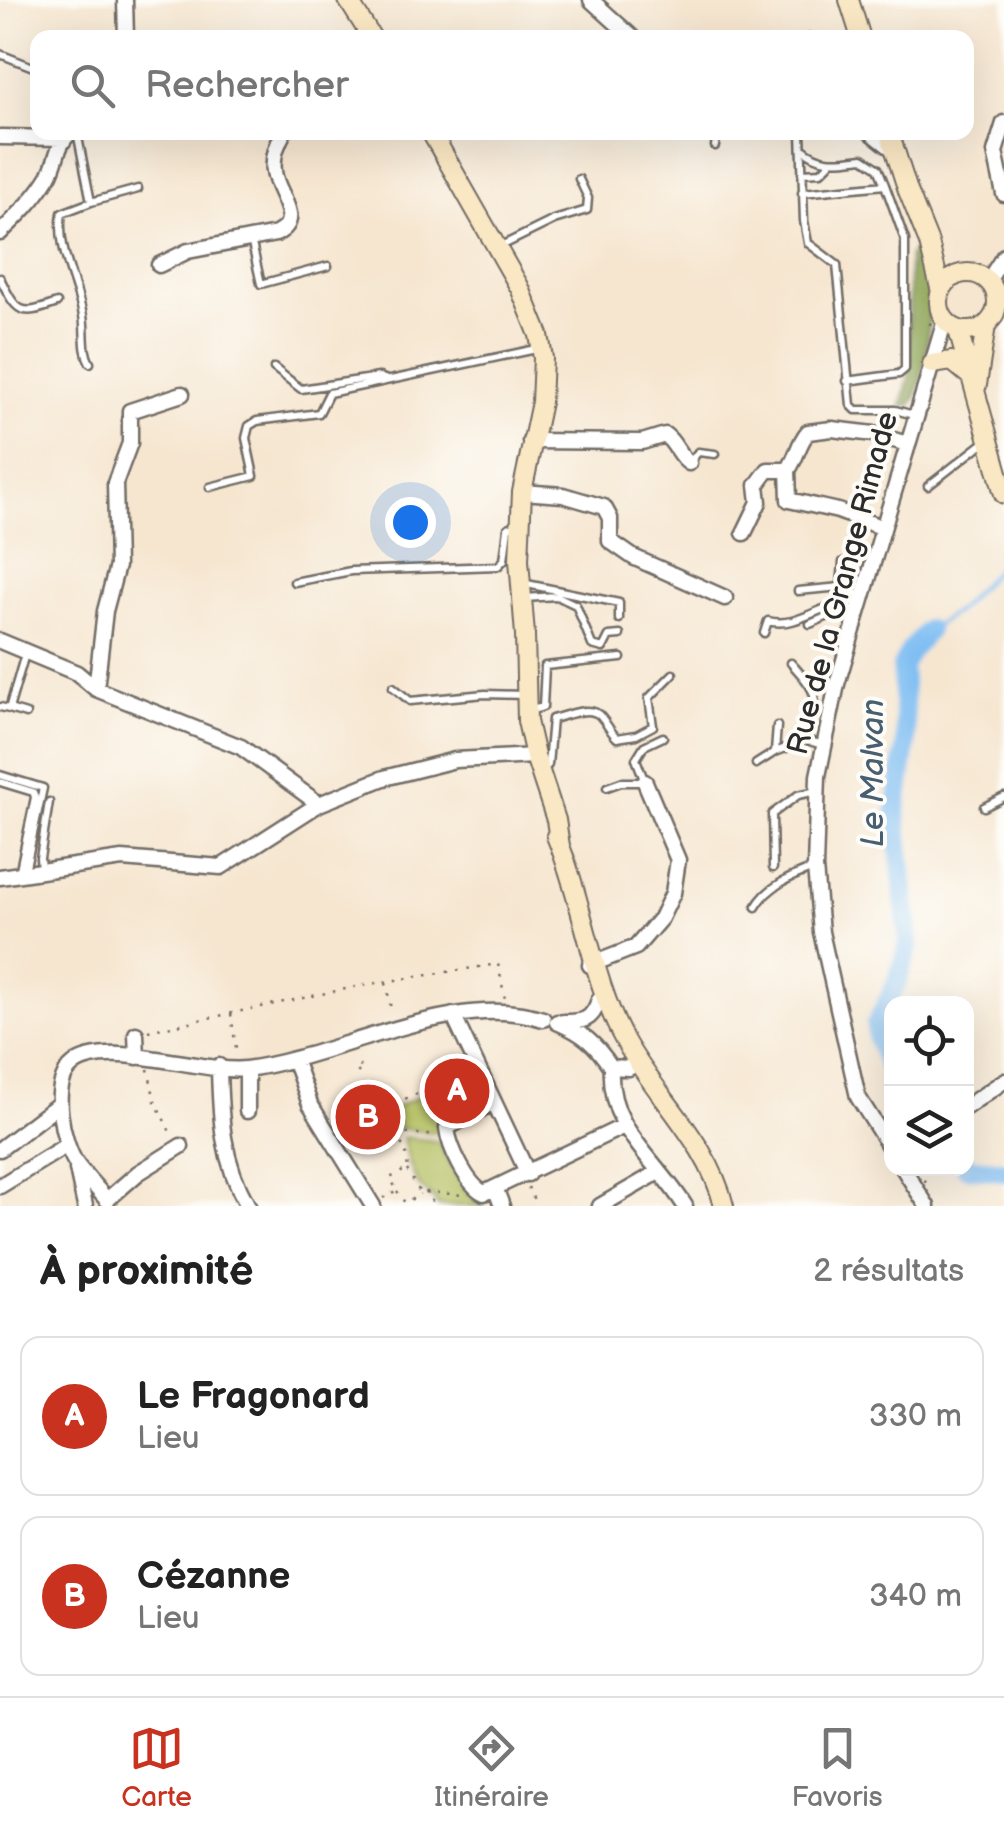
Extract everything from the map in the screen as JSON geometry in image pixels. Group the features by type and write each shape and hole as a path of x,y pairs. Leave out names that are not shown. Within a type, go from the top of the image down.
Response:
{"main road":[{"path":"348,0 367,30"},
{"path":"849,0 858,30"},
{"path":"436,140 498,247 532,314 542,348 541,402 530,441 519,524 523,703 534,765 594,964 624,1041 708,1165 724,1206"},
{"path":"892,141 929,244 941,292 940,309 951,325 972,382 1004,494"},
{"path":"929,244 964,274"},
{"path":"941,292 950,280 964,274 980,276 996,291 998,304 986,326 972,382"},
{"path":"951,325 970,332 986,326"},
{"path":"932,364 952,361 972,382"},
{"path":"594,964 599,1000 620,1068 708,1165"}],"street":[{"path":"125,0 126,30"},
{"path":"590,0 624,30"},
{"path":"1003,182 1000,153 1004,123"},
{"path":"0,137 30,136"},
{"path":"0,232 25,210 67,140"},
{"path":"159,265 188,250 276,234 287,228 291,220 274,174 274,156 281,140"},
{"path":"988,281 1004,256"},
{"name":"Rue de la Grange Rimade","path":"884,1138 858,1097 820,932 816,868 818,791 837,684 915,416 932,364 951,325"},
{"path":"96,689 105,611 117,566 114,483 130,444 130,411 182,394"},
{"path":"883,528 838,511 789,500 788,470 808,432 832,429 874,434 907,444"},
{"path":"530,441 642,442 665,435 689,463"},
{"path":"744,533 758,502 757,485 768,470 788,470"},
{"path":"522,492 563,495 604,507 610,518 610,541 633,556 724,598"},
{"path":"0,641 77,674 96,689 241,746 320,804"},
{"path":"0,877 122,859 221,866 320,804 418,768 455,760 534,765"},
{"path":"594,964 636,947 661,918 673,894 678,860 644,782"},
{"path":"599,1000 594,1014 584,1022 556,1022 584,1034 620,1068 610,1087 624,1126 685,1206"},
{"path":"181,1146 138,1173 104,1204 67,1145 59,1104 63,1081 73,1065 115,1055 244,1069 294,1059 453,1014 505,1012 543,1019"},
{"path":"453,1014 525,1176"},
{"path":"136,1034 141,1058"},
{"path":"294,1059 310,1104 373,1206"},
{"path":"219,1066 220,1126 228,1165 248,1206"},
{"path":"244,1069 247,1111"},
{"path":"974,1102 1004,1081"},
{"path":"492,1102 450,1131 474,1187 484,1194 624,1126"},
{"path":"0,1149 59,1104"},
{"path":"0,1186 67,1145"},
{"path":"76,1163 85,1206"},
{"path":"600,1206 657,1173"},
{"path":"908,1176 927,1205"},
{"path":"496,1190 502,1206"}],"lane":[{"path":"0,54 30,66"},
{"path":"72,140 92,202"},
{"path":"715,146 716,140"},
{"path":"801,140 808,243 837,265 851,405 856,410 895,410 915,416"},
{"path":"801,147 812,157 830,162 863,158 878,168 906,240 905,369 898,374 847,381"},
{"path":"802,173 821,172 830,162"},
{"path":"498,247 554,220 587,210 588,198 579,179"},
{"path":"802,193 885,185"},
{"path":"90,364 86,358 83,315 59,228 62,213 138,189"},
{"path":"250,238 261,284 328,266"},
{"path":"0,278 21,311 29,314 56,303"},
{"path":"210,487 254,476 246,438 249,426 257,421 319,414 329,393 542,348"},
{"path":"274,368 300,389 388,380"},
{"path":"928,486 988,439"},
{"path":"689,463 698,452 715,454"},
{"path":"294,582 351,571 498,566 504,560 508,528 519,524"},
{"path":"840,587 844,562"},
{"path":"798,591 840,587 861,603"},
{"path":"522,590 619,603 619,619"},
{"path":"522,590 556,596 576,605 592,645 604,648 609,636 620,635"},
{"path":"764,633 768,622 781,625 846,600 861,603"},
{"path":"810,624 861,603"},
{"path":"9,709 25,653"},
{"path":"393,687 410,701 486,694 543,707 545,666 621,658"},
{"path":"756,764 791,746 800,727 811,718 816,697 791,664"},
{"path":"534,765 548,765 552,719 592,710 600,714 606,728 617,738 636,736 653,726 649,698 673,674"},
{"path":"0,707 26,714"},
{"path":"775,752 777,726"},
{"path":"606,787 621,782 644,782 636,759 644,746 663,736"},
{"path":"796,737 824,746"},
{"path":"0,779 33,792 35,797 22,873"},
{"path":"773,868 772,814 798,795 818,791"},
{"path":"984,807 1004,797"},
{"path":"41,870 49,802"},
{"path":"756,907 764,894 796,874 816,868"}],"path":[{"path":"136,1034 386,982 498,964 505,1012"},
{"path":"386,982 396,1031"},
{"path":"231,1012 244,1069"},
{"path":"141,1058 169,1134 181,1146"},
{"path":"361,1066 355,1068 357,1074 364,1071"},
{"path":"396,1132 450,1131 433,1086 386,1107 396,1132 408,1159 407,1169 435,1206"},
{"path":"407,1169 390,1178 404,1203 424,1193 466,1195 474,1187"},
{"path":"525,1176 534,1202"},
{"path":"391,1194 397,1190"}],"green space":[{"path":"917,244 929,286 928,340 917,393 911,405 902,406 909,378 909,257"},
{"path":"429,1092 445,1120 435,1133 396,1128 391,1109"},
{"path":"403,1137 438,1141 466,1192 484,1206 438,1206 415,1179"}],"waterway":[{"name":"Le Malvan","path":"928,630 957,611 1004,562"},
{"name":"Le Malvan","path":"890,996 909,944 896,812 906,744 902,667 928,630"},
{"name":"Le Malvan","path":"884,1009 876,1025 884,1055"},
{"name":"Le Malvan","path":"974,1168 1004,1171"}],"place":[{"name":"Le Fragonard","path":"457,1091"},
{"name":"Cézanne","path":"368,1117"}]}
